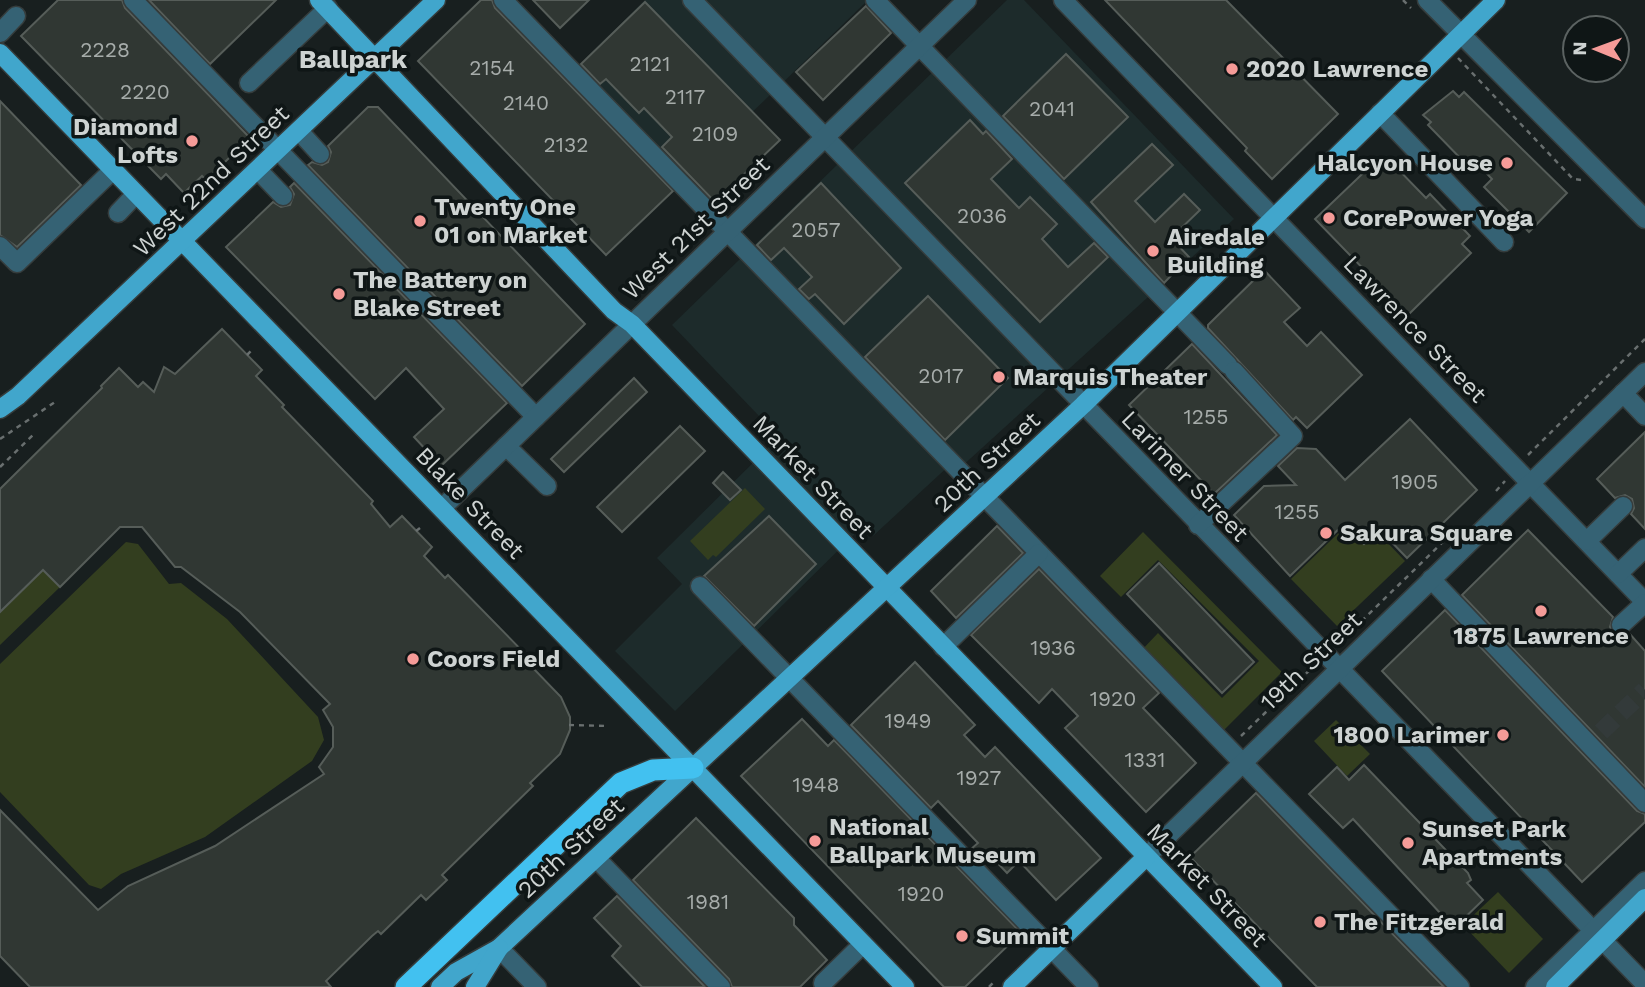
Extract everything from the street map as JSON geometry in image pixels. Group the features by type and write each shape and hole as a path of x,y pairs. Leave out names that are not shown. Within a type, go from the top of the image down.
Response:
{"highway":[{"path":"406,987 621,783 653,770 693,768"}],"main road":[{"name":"West 22nd Street","path":"0,409 18,396 183,242 436,0"},
{"name":"20th Street","path":"440,987 456,972 499,948 985,497 1178,313 1496,0"},
{"name":"Market Street","path":"323,4 614,311 632,324 1273,987"},
{"name":"Blake Street","path":"0,53 905,987"},
{"name":"19th Street","path":"1012,987 1146,857"},
{"path":"1555,987 1597,936 1645,898"},
{"name":"20th Street","path":"475,987 499,948"}],"street":[{"path":"133,0 536,417"},
{"path":"503,0 1460,987"},
{"name":"Larimer Street","path":"692,0 1337,669 1645,984"},
{"path":"875,0 1231,368 1293,436 1264,462 1203,529"},
{"name":"West 21st Street","path":"442,508 967,0"},
{"name":"Lawrence Street","path":"1063,0 1645,602"},
{"path":"1427,0 1645,219"},
{"path":"249,82 323,4"},
{"path":"0,33 16,16"},
{"path":"1380,113 1504,242"},
{"path":"299,131 320,154"},
{"path":"0,246 17,263 113,170"},
{"path":"258,170 283,196"},
{"path":"118,213 136,194"},
{"name":"19th Street","path":"1146,857 1645,372"},
{"path":"1623,393 1645,415"},
{"path":"506,446 547,486"},
{"path":"1587,541 1623,506"},
{"path":"1618,574 1645,548"},
{"path":"943,647 1039,553"},
{"path":"1430,579 1595,738 1645,803"},
{"path":"700,586 1088,987"},
{"path":"1621,625 1645,602"},
{"path":"596,858 720,987"},
{"path":"1535,987 1597,936 1645,881"},
{"path":"823,984 863,944"},
{"path":"499,948 537,987"}],"path":[{"path":"1496,491 1645,339"},
{"path":"247,355 251,351"},
{"path":"0,439 55,402"},
{"path":"0,467 34,434"},
{"name":"19th Street","path":"1349,633 1457,529"},
{"name":"19th Street","path":"1236,741 1292,687"},
{"path":"569,725 609,726"}],"shaded area":[{"path":"645,0 866,2 681,181 574,70"},
{"path":"1007,0 1024,0 1234,219 960,468 953,462 873,536 863,526 675,711 615,651 682,584 657,558 779,437 672,325"}],"green space":[{"path":"745,488 765,509 716,557 713,555 708,560 690,541"},
{"path":"1359,513 1405,561 1337,626 1291,579"},
{"path":"1143,532 1282,672 1221,733 1140,652 1158,633 1222,698 1259,661 1158,560 1121,597 1100,576"},
{"path":"126,542 138,544 169,584 181,583 227,619 318,717 324,740 312,761 205,837 121,874 101,889 89,885 0,792 0,664"},
{"path":"43,570 60,587 0,645 0,612"},
{"path":"1336,720 1370,754 1347,776 1314,741"},
{"path":"1498,892 1543,939 1509,973 1463,925"}],"building":[{"path":"58,0 122,0 125,8 250,138 206,180 202,176 184,193 166,174 161,179 21,36"},
{"path":"149,0 276,0 210,64"},
{"path":"481,0 492,0 495,8 673,191 606,255 418,61"},
{"path":"533,0 589,0 560,28"},
{"name":"2020 Lawrence","path":"1105,0 1226,0 1338,114 1272,179 1245,151 1247,148"},
{"path":"645,2 780,140 715,202 662,147 672,137 644,108 639,113 606,79 600,84 581,64"},
{"path":"866,6 891,33 823,100 796,72"},
{"path":"1066,54 1128,117 1064,179 1003,116"},
{"name":"Halcyon House","path":"1453,91 1459,97 1464,92 1567,193 1529,232 1484,187 1492,179 1474,160 1468,166 1428,125 1431,122 1423,115"},
{"path":"0,101 81,185 17,247 0,235"},
{"name":"Twenty One 01 on Market","path":"368,107 378,107 585,324 522,386 308,165 312,162 322,165 328,162 331,152 328,146"},
{"path":"970,120 983,134 986,131 1012,159 991,179 1019,208 1030,197 1057,224 1042,239 1068,267 1094,243 1108,257 1040,322 905,183"},
{"path":"1152,144 1173,165 1135,201 1155,222 1184,194 1200,210 1171,238 1189,257 1164,283 1091,202"},
{"path":"1379,158 1388,168 1393,164 1426,198 1430,194 1470,236 1462,244 1471,253 1408,315 1315,219"},
{"name":"The Battery on Blake Street","path":"294,183 507,403 441,466 414,437 444,409 406,368 375,399 226,247 273,202 281,207 290,205 294,194 290,187"},
{"path":"821,183 901,268 844,324 815,294 809,299 799,289 812,277 784,248 771,260 757,245"},
{"path":"1264,270 1300,308 1284,322 1307,346 1321,332 1362,375 1307,428 1296,417 1293,420 1208,328"},
{"path":"928,296 1008,378 945,440 865,357"},
{"name":"Coors Field","path":"222,329 262,370 256,376 284,405 282,407 373,501 371,504 390,527 402,516 432,547 424,556 445,578 448,575 534,663 531,666 561,697 570,717 570,730 560,754 530,783 533,786 442,875 447,880 426,900 421,895 381,934 378,931 372,936 326,981 331,987 30,987 0,956 0,810 98,910 128,886 215,846 324,774 319,767 333,747 333,727 323,710 330,704 240,612 181,567 175,567 142,527 120,527 60,587 43,570 0,612 0,489 119,368 138,387 143,382 154,392 164,367 175,374"},
{"path":"1192,344 1277,435 1214,494 1129,405"},
{"path":"634,378 647,392 564,472 551,459"},
{"path":"1410,419 1477,490 1407,558 1379,529 1364,544 1344,524 1290,576 1234,515 1264,486 1296,485 1278,466 1297,448 1316,449 1345,480"},
{"path":"680,426 705,451 622,532 597,507"},
{"path":"1645,432 1645,529 1631,514 1634,508 1632,499 1625,495 1615,498 1597,479"},
{"path":"723,472 741,490 730,500 713,483"},
{"path":"769,516 816,564 754,626 704,576"},
{"path":"997,526 1023,553 956,618 931,591"},
{"name":"1875 Lawrence","path":"1528,530 1613,617 1610,627 1613,633 1623,636 1629,633 1645,651 1645,787 1462,595"},
{"path":"1159,563 1254,662 1222,693 1127,594"},
{"path":"1039,569 1159,693 1143,708 1196,763 1146,812 1065,728 1078,716 1052,689 1039,703 971,635"},
{"name":"1800 Larimer","path":"1445,610 1637,811 1645,814 1645,822 1582,882 1382,671"},
{"path":"915,662 975,725 964,735 985,757 995,747 1101,858 1056,900 1019,861 1007,873 991,856 984,863 971,849 978,843 938,801 931,808 851,725"},
{"path":"802,719 828,746 834,740 1021,933 965,987 944,987 741,776"},
{"name":"Sunset Park Apartments","path":"1364,765 1468,873 1471,880 1467,883 1483,900 1454,928 1353,819 1343,828 1309,794 1337,767 1349,780"},
{"name":"The Fitzgerald","path":"1256,793 1444,987 1317,987 1190,857"},
{"path":"696,818 794,918 794,925 827,960 800,987 732,987 729,979 633,880"},
{"path":"617,896 705,987 642,987 612,956 621,946 594,918"}],"tunnel":[{"path":"1601,732 1645,690"}],"place":[{"name":"2020 Lawrence","path":"1232,69"},
{"name":"Diamond Lofts","path":"192,141"},
{"name":"Halcyon House","path":"1507,163"},
{"name":"CorePower Yoga","path":"1329,218"},
{"name":"Twenty One 01 on Market","path":"420,221"},
{"name":"Airedale Building","path":"1153,251"},
{"name":"The Battery on Blake Street","path":"339,294"},
{"name":"Marquis Theater","path":"999,377"},
{"name":"Sakura Square","path":"1326,533"},
{"name":"1875 Lawrence","path":"1541,611"},
{"name":"Coors Field","path":"413,659"},
{"name":"1800 Larimer","path":"1503,735"},
{"name":"National Ballpark Museum","path":"815,841"},
{"name":"Sunset Park Apartments","path":"1408,843"},
{"name":"The Fitzgerald","path":"1320,922"},
{"name":"Summit","path":"962,936"}],"district":[{"name":"Ballpark","path":"353,59"}]}
